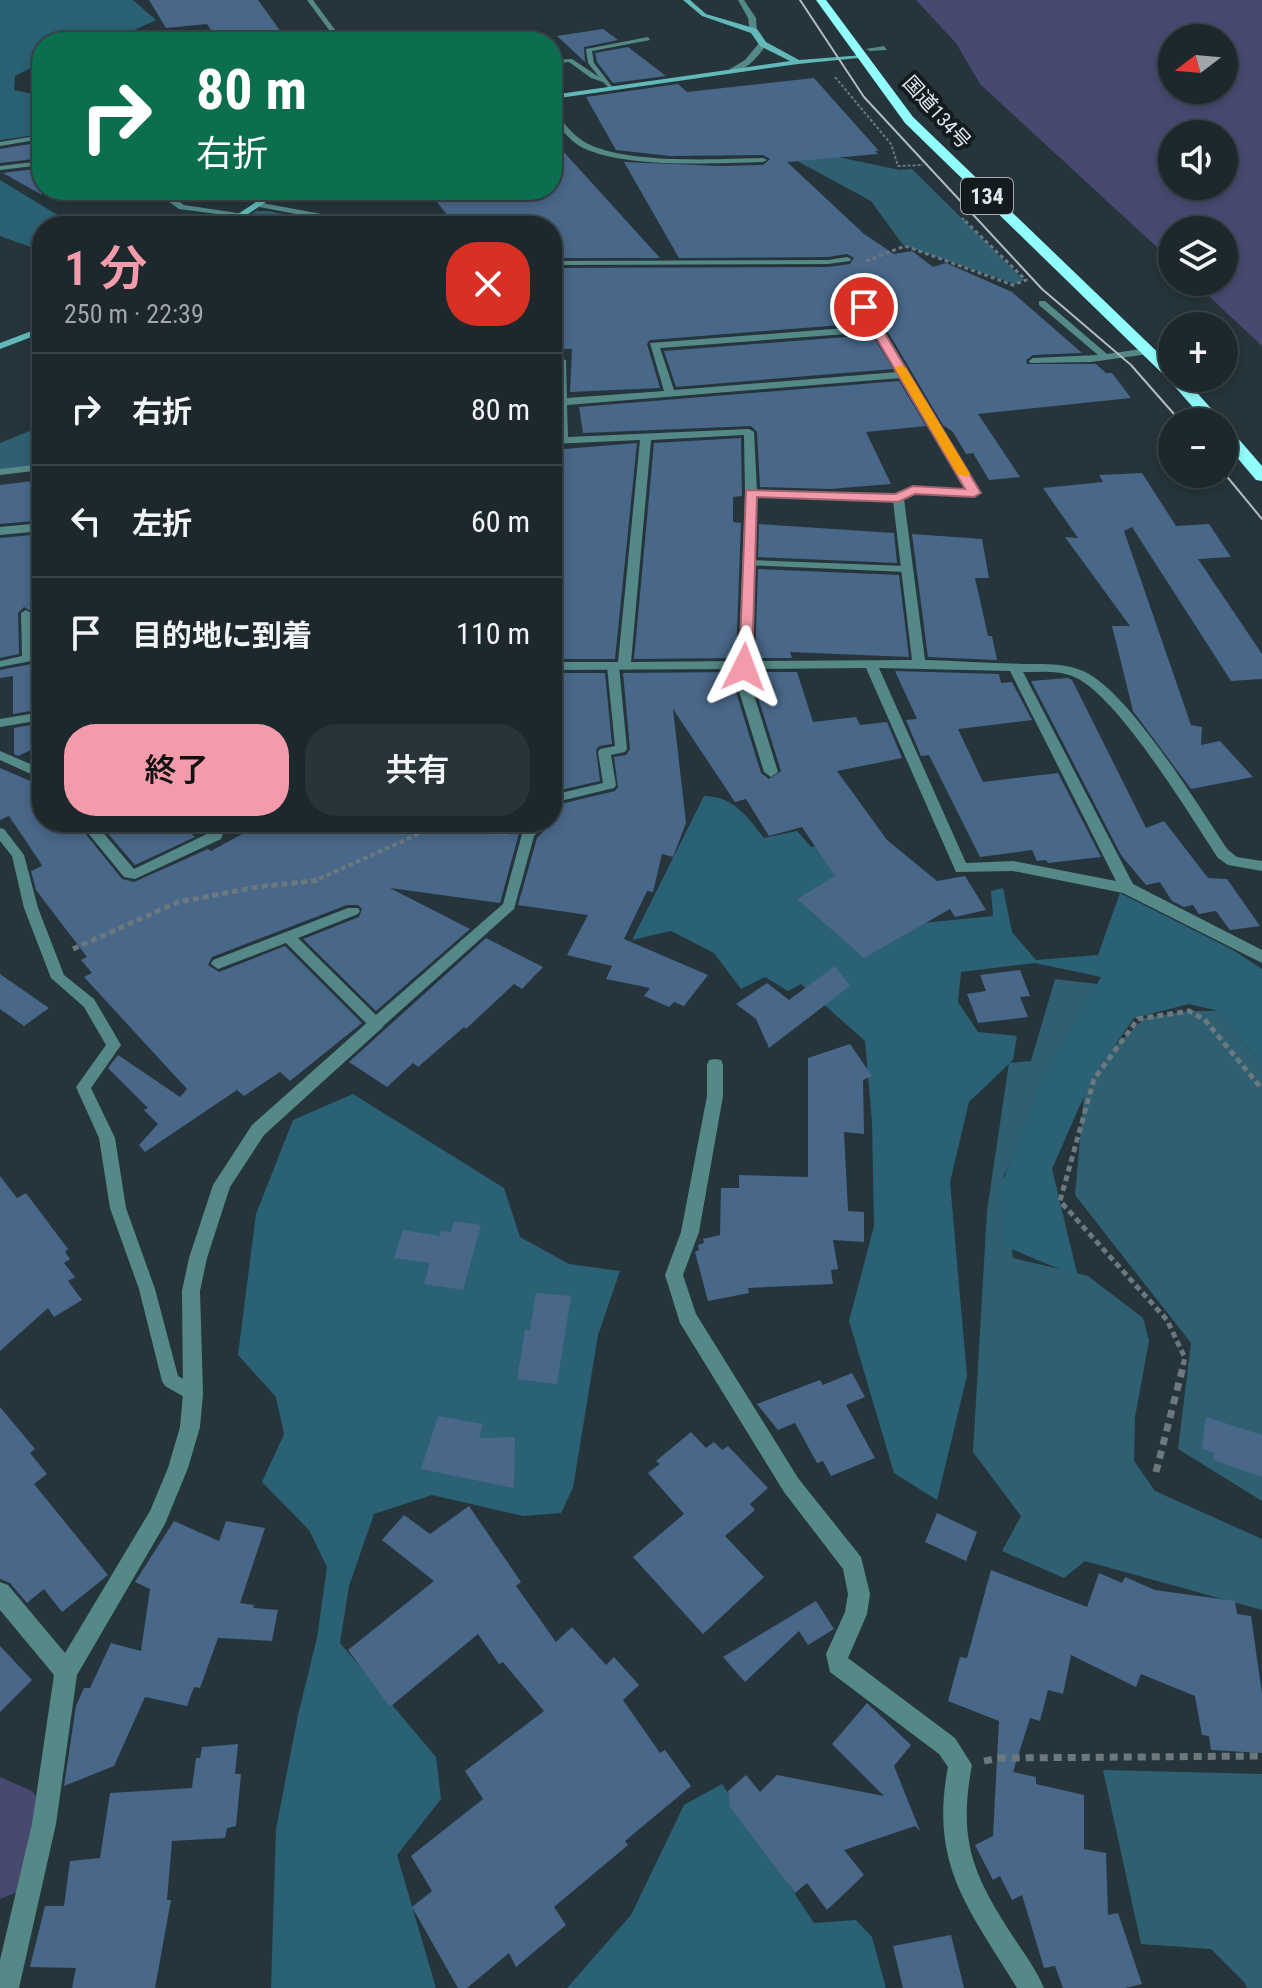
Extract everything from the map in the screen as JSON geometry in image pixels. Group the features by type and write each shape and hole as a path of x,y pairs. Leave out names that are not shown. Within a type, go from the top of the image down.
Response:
{"highway":[{"name":"国道134号","path":"821,0 867,53 909,120 1158,361"},
{"name":"国道134号","path":"1188,392 1203,408"},
{"path":"1238,448 1262,476"}],"street":[{"path":"686,0 704,15 754,31"},
{"path":"741,0 763,44 798,62"},
{"path":"733,71 748,62 763,44"},
{"path":"562,96 822,60 884,48"},
{"path":"172,200 182,207 240,214"},
{"path":"237,216 264,200"},
{"path":"751,493 898,498 913,490 974,493 864,307"},
{"path":"670,393 654,345 877,329"},
{"path":"0,346 32,334"},
{"path":"562,402 905,375"},
{"path":"562,441 749,432 751,493 745,688 771,772"},
{"path":"618,666 646,435"},
{"path":"0,472 32,468"},
{"path":"898,498 919,664"},
{"path":"0,531 32,528"},
{"path":"562,666 919,664 1062,669 1081,674 1110,698 1162,764 1223,854 1233,861 1262,866"},
{"path":"871,665 961,868 1013,866 1127,888 1262,957"},
{"path":"1015,668 1127,888"},
{"path":"0,723 32,718"},
{"path":"0,755 32,769"},
{"path":"94,832 129,873 135,874 216,836 217,832"},
{"path":"6,1988 44,1824 66,1672 158,1517 190,1427 193,1394 191,1291 198,1258 222,1185 258,1130 376,1024"},
{"path":"715,1065 715,1096 690,1232 674,1275 687,1317 791,1485 853,1564 859,1594 856,1614 837,1654 838,1664 947,1746 960,1765 953,1806 956,1845 976,1895 1031,1988"},
{"path":"0,1593 66,1672"}],"lane":[{"path":"310,0 334,32"},
{"path":"612,88 591,63 588,50 648,39"},
{"path":"638,40 655,50"},
{"path":"562,61 570,60 593,77 604,80"},
{"path":"562,127 589,148 624,155 712,161 763,160"},
{"path":"0,144 32,139"},
{"path":"0,168 32,164"},
{"path":"257,204 319,216"},
{"path":"562,263 828,262 847,259"},
{"path":"1042,303 1105,357"},
{"path":"1033,361 1148,351"},
{"path":"749,563 906,569"},
{"path":"26,613 28,659"},
{"path":"0,664 32,658"},
{"path":"562,797 610,785 604,752 621,749 618,666"},
{"path":"0,832 18,855 31,908 58,978 89,1003 114,1045 83,1087 107,1138 118,1208 147,1289 171,1381 193,1394"},
{"path":"289,937 376,1024 509,906 528,834 531,832"},
{"path":"218,964 353,911"}],"path":[{"path":"822,60 891,144 898,166 897,174"},
{"path":"898,166 923,165"},
{"path":"864,307 850,283 869,277 857,266 905,246 1013,285 1027,281 962,218"},
{"path":"52,959 178,902 257,887 317,882 424,832"},
{"path":"481,832 528,834"},
{"path":"1156,1472 1185,1358 1167,1320 1060,1201 1094,1079 1138,1019 1189,1011 1205,1020 1262,1089"},
{"path":"960,1765 1001,1758 1262,1756"}],"shaded area":[{"path":"0,0 133,0 156,20 130,32 32,32 32,67 15,76 14,90 32,94 32,135 0,140"},
{"path":"916,0 1262,0 1262,346 1238,323 1238,312 1226,312 1209,296 1238,296 1238,216 1158,216 1158,248 980,84 956,43"},
{"path":"788,156 838,157 900,170 912,169 1024,280 1015,284 903,245 871,201"},
{"path":"0,180 61,216 32,216 32,247 0,236"},
{"path":"256,211 268,211 293,216 249,216"},
{"path":"32,430 32,466 0,472 0,443"},
{"path":"704,796 732,804 746,815 764,838 797,831 811,847 829,844 912,924 993,916 991,891 1003,888 1012,932 1036,960 1098,955 1120,893 1233,950 1262,969 1262,1065 1218,1011 1189,1004 1134,1018 1092,1078 1052,1169 1078,1277 1004,1246 1000,1187 1044,1078 1101,977 1035,963 961,972 958,1002 978,1032 1017,1036 1013,1060 969,1102 950,1182 967,1376 937,1500 894,1473 849,1321 874,1226 872,1122 865,1041 801,984 788,991 765,977 741,989 714,953 671,931 632,940"},
{"path":"1055,979 1097,984 1003,1177 1013,1258 1088,1276 1143,1318 1149,1341 1135,1417 1134,1461 1155,1491 1262,1539 1262,1610 1085,1561 1064,1578 1002,1551 1021,1516 973,1452 987,1211 1009,1063 1031,1061"},
{"path":"1189,1011 1218,1011 1262,1065 1262,1501 1178,1449 1191,1343 1075,1195 1086,1073 1145,1018"},
{"path":"353,1094 504,1188 520,1237 569,1264 620,1271 598,1335 573,1488 561,1513 523,1516 432,1495 374,1514 349,1586 340,1643 436,1757 441,1799 397,1855 436,1988 271,1988 276,1829 298,1715 317,1638 327,1567 309,1530 262,1482 284,1434 276,1397 238,1355 256,1214 293,1120"},
{"path":"1103,1770 1262,1774 1262,1988 1247,1988 1211,1949 1141,1944"},
{"path":"722,1784 814,1923 856,1920 872,1937 886,1988 567,1988 631,1915 684,1805"}],"building":[{"path":"149,0 258,0 281,32 212,32 207,24 166,28"},
{"path":"603,29 618,40 584,47 585,62 562,41 562,35"},
{"path":"628,47 666,76 613,83 597,62 595,53"},
{"path":"814,78 879,151 875,151 878,154 787,162 864,234 894,254 912,251 933,267 946,263 1012,292 1082,353 1033,355 1026,360 1027,364 1096,364 1106,373 1112,373 1131,398 978,414 1020,477 989,480 973,453 966,454 953,432 943,425 872,305 862,302 856,307 866,323 650,340 647,344 660,388 570,392 572,349 562,349 562,268 828,267 850,264 854,258 847,254 828,257 679,258 624,162 720,166 763,165 770,159 763,155 670,156 616,150 586,97 678,84 687,92"},
{"path":"32,144 32,159 0,163 0,149"},
{"path":"562,150 660,258 562,258 562,216 448,216 435,200 562,200"},
{"path":"32,169 32,189 3,173"},
{"path":"872,335 893,369 676,387 664,351"},
{"path":"899,381 926,426 866,432 891,484 830,489 760,487 757,432 751,426 583,433 579,407"},
{"path":"741,438 742,496 733,497 733,522 741,523 736,658 634,659 654,443"},
{"path":"637,443 615,659 562,659 562,449"},
{"path":"1142,473 1176,526 1209,524 1231,557 1198,559 1262,654 1262,679 1231,681 1132,527 1124,531 1191,725 1202,727 1201,745 1220,741 1253,777 1191,789 1133,711 1112,626 1130,626 1065,537 1078,538 1043,488 1103,482 1099,475"},
{"path":"32,481 32,521 0,524 0,485"},
{"path":"759,524 894,533 897,563 758,557"},
{"path":"912,534 982,539 989,578 975,578 988,636 992,636 997,660 928,657"},
{"path":"32,535 32,612 24,607 18,613 19,654 0,658 0,538"},
{"path":"758,569 899,575 909,657 790,652 792,658 755,658"},
{"path":"32,664 32,711 13,714 13,676 0,678 0,670"},
{"path":"895,671 999,674 1001,683 1012,682 1032,720 958,729 983,782 1058,773 1101,857 1048,863 1046,860 1037,861 1032,850 980,857 929,755 921,756 906,720 917,719"},
{"path":"736,672 735,689 761,773 769,779 781,771 755,688 755,672 797,672 813,722 856,717 860,725 887,722 902,758 837,771 887,840 937,881 965,876 986,910 955,917 950,909 864,958 797,899 835,876 802,827 769,836 746,799 735,802 673,709 686,823 673,857 662,854 653,892 647,891 624,939 708,975 684,1006 674,1002 669,1007 644,996 650,988 606,979 612,966 567,955 588,915 518,905 537,838 543,832 562,832 562,804 615,791 618,787 614,757 626,755 630,749 623,673"},
{"path":"562,673 605,673 612,744 599,746 596,750 600,781 562,790"},
{"path":"1072,680 1146,828 1164,821 1208,878 1227,879 1260,926 1230,930 1216,911 1199,914 1193,905 1184,907 1172,901 1160,882 1146,885 1121,855 1031,681"},
{"path":"32,725 32,750 18,756 14,754 14,728"},
{"path":"0,768 32,782 32,832 84,832 122,879 134,882 208,849 211,851 246,832 520,832 500,903 390,888 470,929 376,1011 303,939 359,917 362,909 358,905 347,905 212,957 208,965 219,972 285,946 362,1023 290,1081 280,1072 244,1096 237,1090 145,1152 139,1145 158,1124 144,1110 148,1108 108,1068 118,1055 180,1097 187,1089 84,977 92,973 81,960 87,957 36,890 31,871 42,866 40,862 9,816 0,820"},
{"path":"107,832 189,832 195,837 135,865"},
{"path":"486,938 543,967 522,989 514,984 466,1029 464,1027 418,1067 413,1063 387,1087 349,1062"},
{"path":"835,966 850,986 769,1048 756,1019 736,1004 767,983 789,1000"},
{"path":"1020,970 1030,996 1020,997 1028,1017 978,1023 967,994 986,991 980,975"},
{"path":"0,974 49,1008 24,1026 0,1009"},
{"path":"850,1044 872,1076 863,1080 864,1134 844,1132 848,1211 864,1212 864,1242 833,1240 838,1269 831,1270 833,1284 748,1288 749,1293 708,1301 695,1252 699,1250 698,1245 704,1243 703,1239 720,1235 721,1188 739,1188 739,1175 808,1177 808,1058"},
{"path":"0,1176 17,1198 26,1193 68,1249 65,1252 70,1259 64,1263 75,1277 68,1281 82,1300 54,1317 48,1308 0,1351"},
{"path":"454,1221 481,1225 463,1290 424,1284 430,1263 394,1258 403,1230 440,1236 441,1231 451,1232"},
{"path":"536,1293 571,1296 557,1384 517,1379 525,1330 530,1330"},
{"path":"852,1373 865,1397 846,1405 875,1458 831,1476 823,1461 817,1463 795,1423 778,1430 757,1404 820,1380 823,1385"},
{"path":"0,1407 35,1449 30,1453 47,1474 34,1484 108,1575 62,1612 44,1589 27,1603 10,1583 0,1579"},
{"path":"438,1416 483,1424 479,1438 515,1437 514,1488 421,1469"},
{"path":"1206,1417 1262,1435 1262,1477 1213,1460 1214,1453 1202,1449"},
{"path":"691,1432 706,1448 714,1442 722,1450 728,1446 768,1488 750,1504 755,1510 725,1536 764,1577 703,1634 633,1557 684,1514 648,1473 660,1464 656,1461"},
{"path":"469,1506 521,1582 516,1586 556,1642 572,1627 606,1665 614,1657 639,1685 623,1700 660,1753 665,1750 691,1786 625,1841 628,1845 554,1907 566,1925 516,1967 509,1953 467,1988 458,1988 412,1907 432,1891 411,1856 483,1799 465,1771 544,1711 503,1662 499,1664 478,1634 390,1707 348,1650 434,1581 382,1540 404,1515 430,1534"},
{"path":"937,1513 977,1532 966,1561 925,1542"},
{"path":"174,1521 219,1541 226,1521 265,1528 240,1603 254,1605 253,1608 278,1610 272,1641 218,1638 200,1688 194,1687 187,1706 145,1697 114,1766 64,1786 76,1706 84,1688 90,1688 111,1643 141,1651 150,1589 135,1582"},
{"path":"991,1570 1087,1607 1099,1573 1122,1583 1125,1577 1155,1590 1235,1601 1237,1614 1251,1616 1262,1694 1262,1753 1211,1750 1209,1736 1202,1735 1195,1696 1141,1674 1136,1687 1071,1655 1063,1694 1048,1690 1040,1721 1030,1718 1013,1772 1036,1777 1036,1784 1084,1795 1084,1849 1106,1853 1108,1915 1118,1913 1142,1984 1125,1988 1063,1988 1055,1966 1044,1968 1022,1895 1012,1900 1000,1876 993,1880 975,1845 993,1836 999,1721 948,1701 960,1657 967,1658"},
{"path":"816,1601 834,1629 808,1645 799,1631 745,1682 723,1657"},
{"path":"0,1646 32,1680 0,1712"},
{"path":"867,1703 911,1745 894,1766 920,1831 915,1826 844,1850 864,1875 827,1910 807,1883 795,1893 730,1807 728,1791 746,1775 760,1792 777,1775 884,1796 832,1744"},
{"path":"238,1744 235,1774 241,1774 236,1826 227,1828 225,1838 172,1841 167,1900 171,1900 155,1988 72,1988 76,1968 30,1967 45,1906 64,1906 70,1861 100,1858 110,1793 192,1788 196,1758 200,1758 202,1747"},
{"path":"951,1935 964,1988 903,1988 893,1946"}],"waterway":[{"path":"0,1823 5,1830 0,1853"}],"tram line":[{"path":"800,0 864,97 1042,289 1131,365 1169,408"},
{"path":"1236,488 1262,519"}],"slow traffic":[{"path":"900,368 963,474"}],"route":[{"path":"744,667 751,493 898,498 913,490 974,493 864,307"}]}
